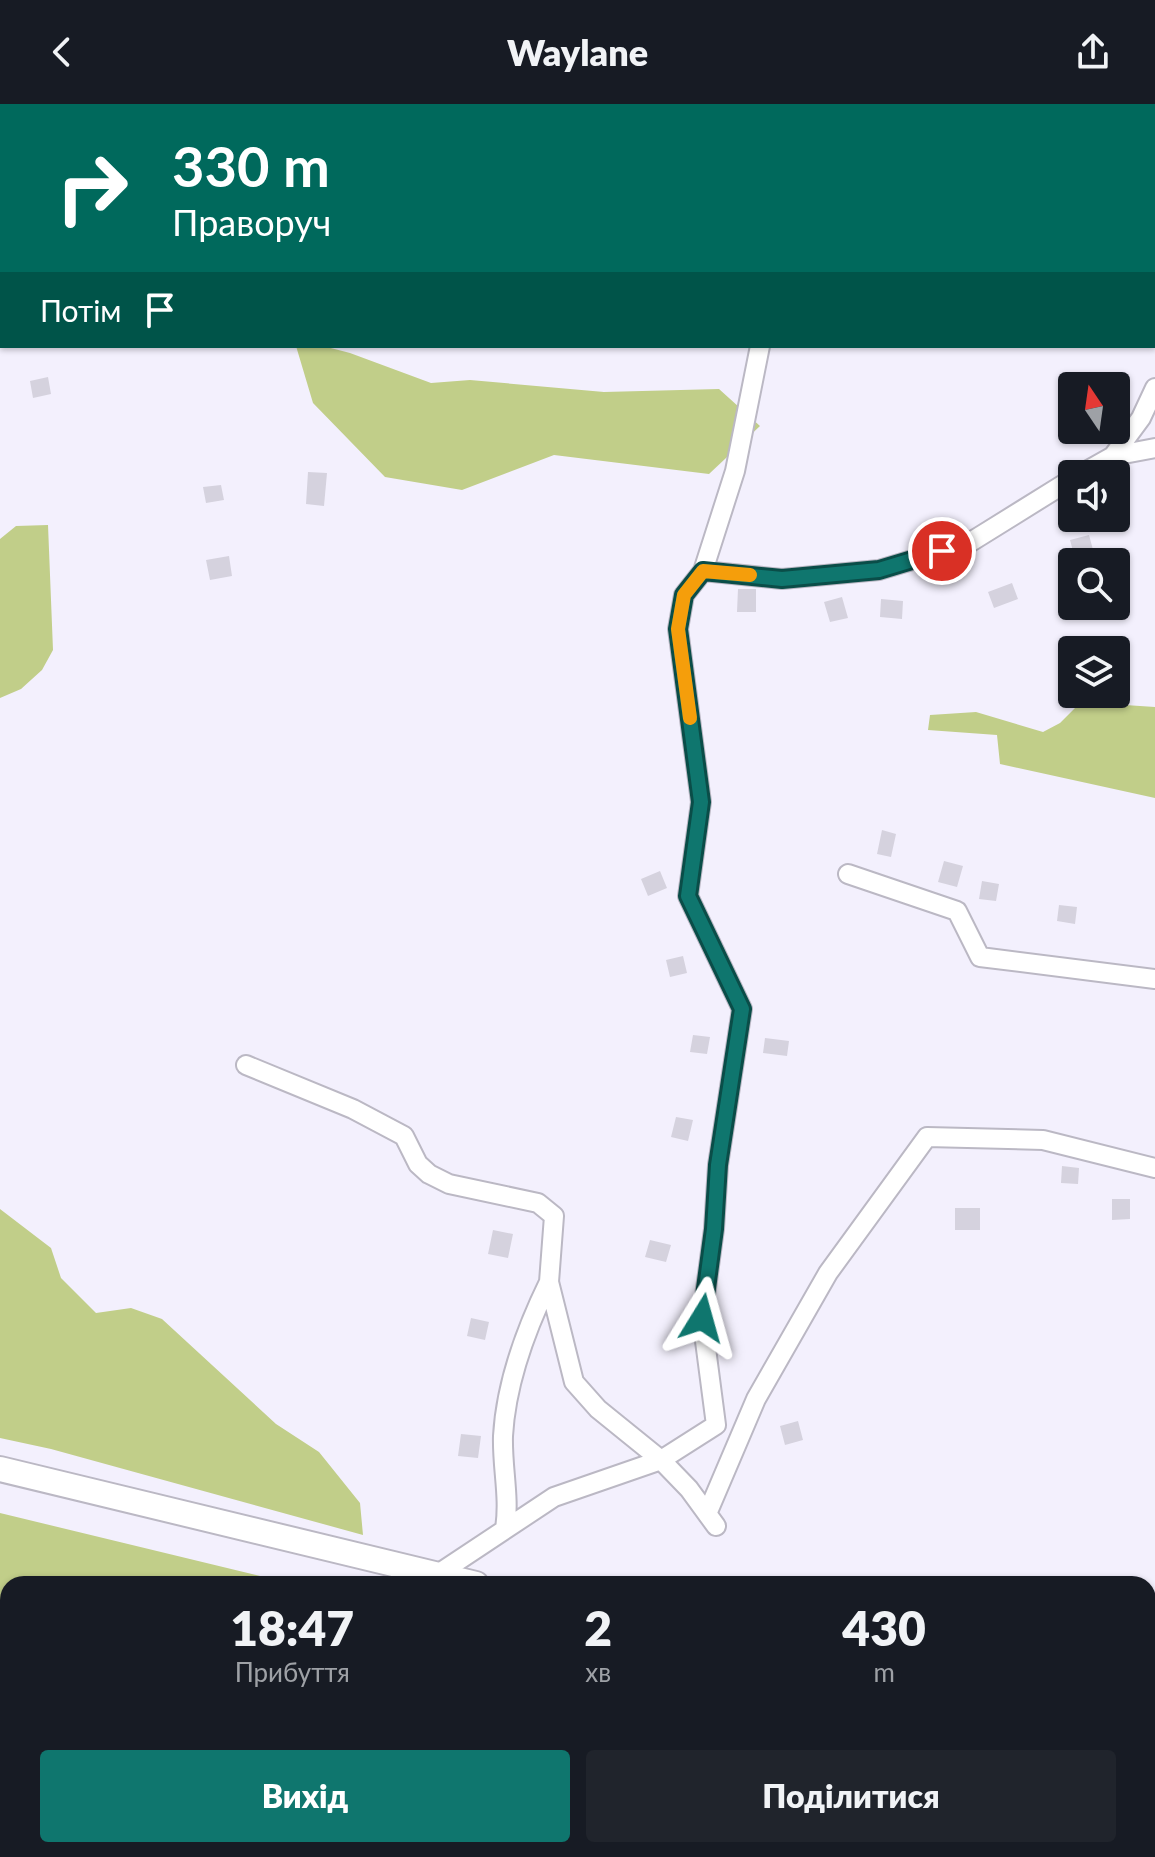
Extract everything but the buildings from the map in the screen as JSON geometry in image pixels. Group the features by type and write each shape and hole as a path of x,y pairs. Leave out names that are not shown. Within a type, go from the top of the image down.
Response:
{"street":[{"path":"438,1574 554,1497 661,1460 716,1425 702,1318 714,1229 719,1154 742,1009 688,896 701,802 678,629 684,595 703,571 735,471 760,348"},
{"path":"1113,456 1141,418 1155,388"},
{"path":"1106,460 1155,448"},
{"path":"703,571 782,579 879,570 969,543 1058,488"},
{"path":"848,874 957,911 980,957 1155,979"},
{"path":"246,1065 353,1109 404,1136 418,1164 429,1174 449,1184 538,1203 554,1216 549,1282 574,1382 598,1409 661,1460 712,1520 756,1399 828,1273 927,1137 1043,1140 1155,1168"},
{"path":"505,1529 508,1491 503,1458 508,1403 532,1317 549,1282"},
{"path":"0,1469 446,1576"}],"green space":[{"path":"297,348 331,348 350,353 431,383 470,380 604,392 719,389 760,426 709,474 554,455 462,490 385,477 313,403"},
{"path":"48,525 53,650 42,670 21,689 0,698 0,539 16,526"},
{"path":"1155,707 1155,798 1000,764 997,735 928,730 930,715 976,712 1043,732 1060,723 1075,708"},
{"path":"0,1209 51,1248 61,1278 96,1313 131,1308 162,1319 276,1424 319,1452 360,1503 363,1535 51,1449 0,1438"},
{"path":"0,1513 260,1576 0,1576"}],"slow traffic":[{"path":"690,718 678,629 684,595 703,571 750,575"}],"route":[{"path":"702,1318 714,1229 718,1165 742,1009 688,896 701,802 678,629 684,595 703,571 782,579 879,570 942,551"}]}
